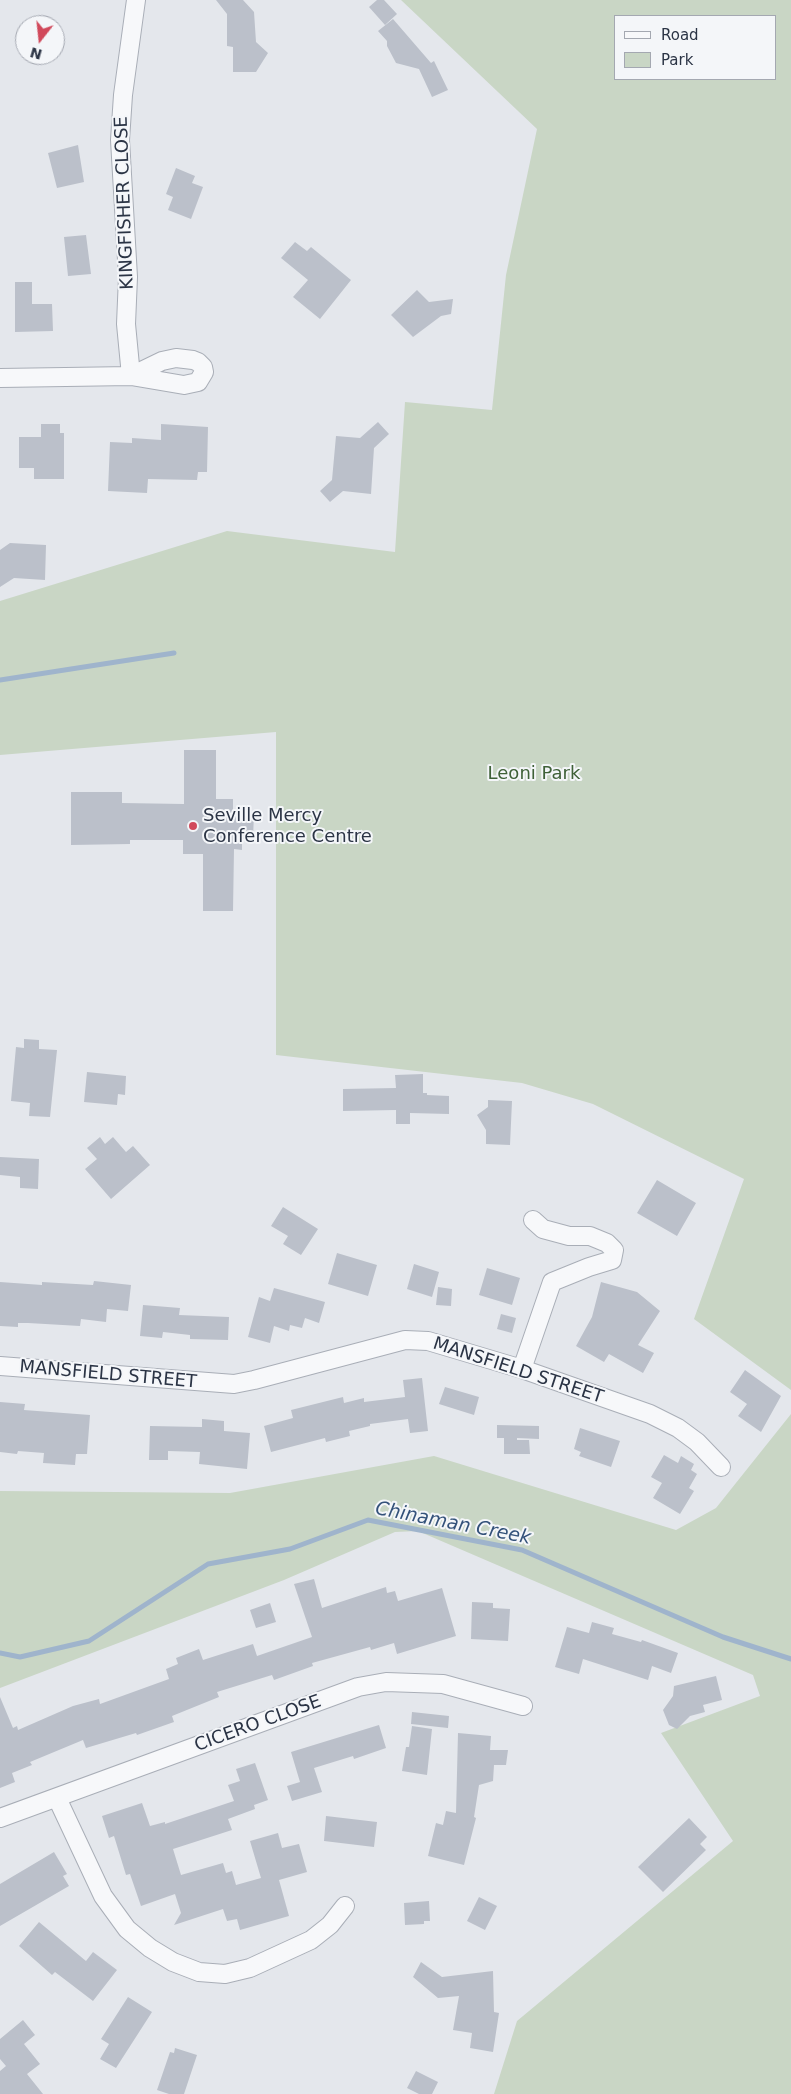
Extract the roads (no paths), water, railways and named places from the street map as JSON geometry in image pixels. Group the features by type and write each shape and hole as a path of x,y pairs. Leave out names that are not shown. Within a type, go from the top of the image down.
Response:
{"street":[{"name":"KINGFISHER CLOSE","path":"0,378 131,376 126,324 128,277 120,140 123,95 136,0"},
{"path":"522,1369 552,1282 612,1260 614,1250 608,1243 590,1236 568,1236 544,1229 533,1220"},
{"name":"MANSFIELD STREET","path":"0,1366 234,1384 405,1340 428,1341 522,1369 650,1414 678,1428 697,1442 721,1466"},
{"name":"CICERO CLOSE","path":"0,1818 358,1687 386,1682 443,1684 523,1706"},
{"path":"57,1798 103,1896 127,1929 150,1948 173,1962 190,1969 199,1972 225,1974 250,1968 311,1940 330,1925 344,1906"}],"waterway":[{"path":"0,680 174,653"},
{"name":"Chinaman Creek","path":"0,1653 20,1657 89,1641 208,1564 290,1549 368,1520 522,1550 723,1637 791,1659"}],"place":[{"name":"Seville Mercy Conference Centre","path":"193,826"}],"park label":[{"name":"Leoni Park","path":"534,774"}]}
